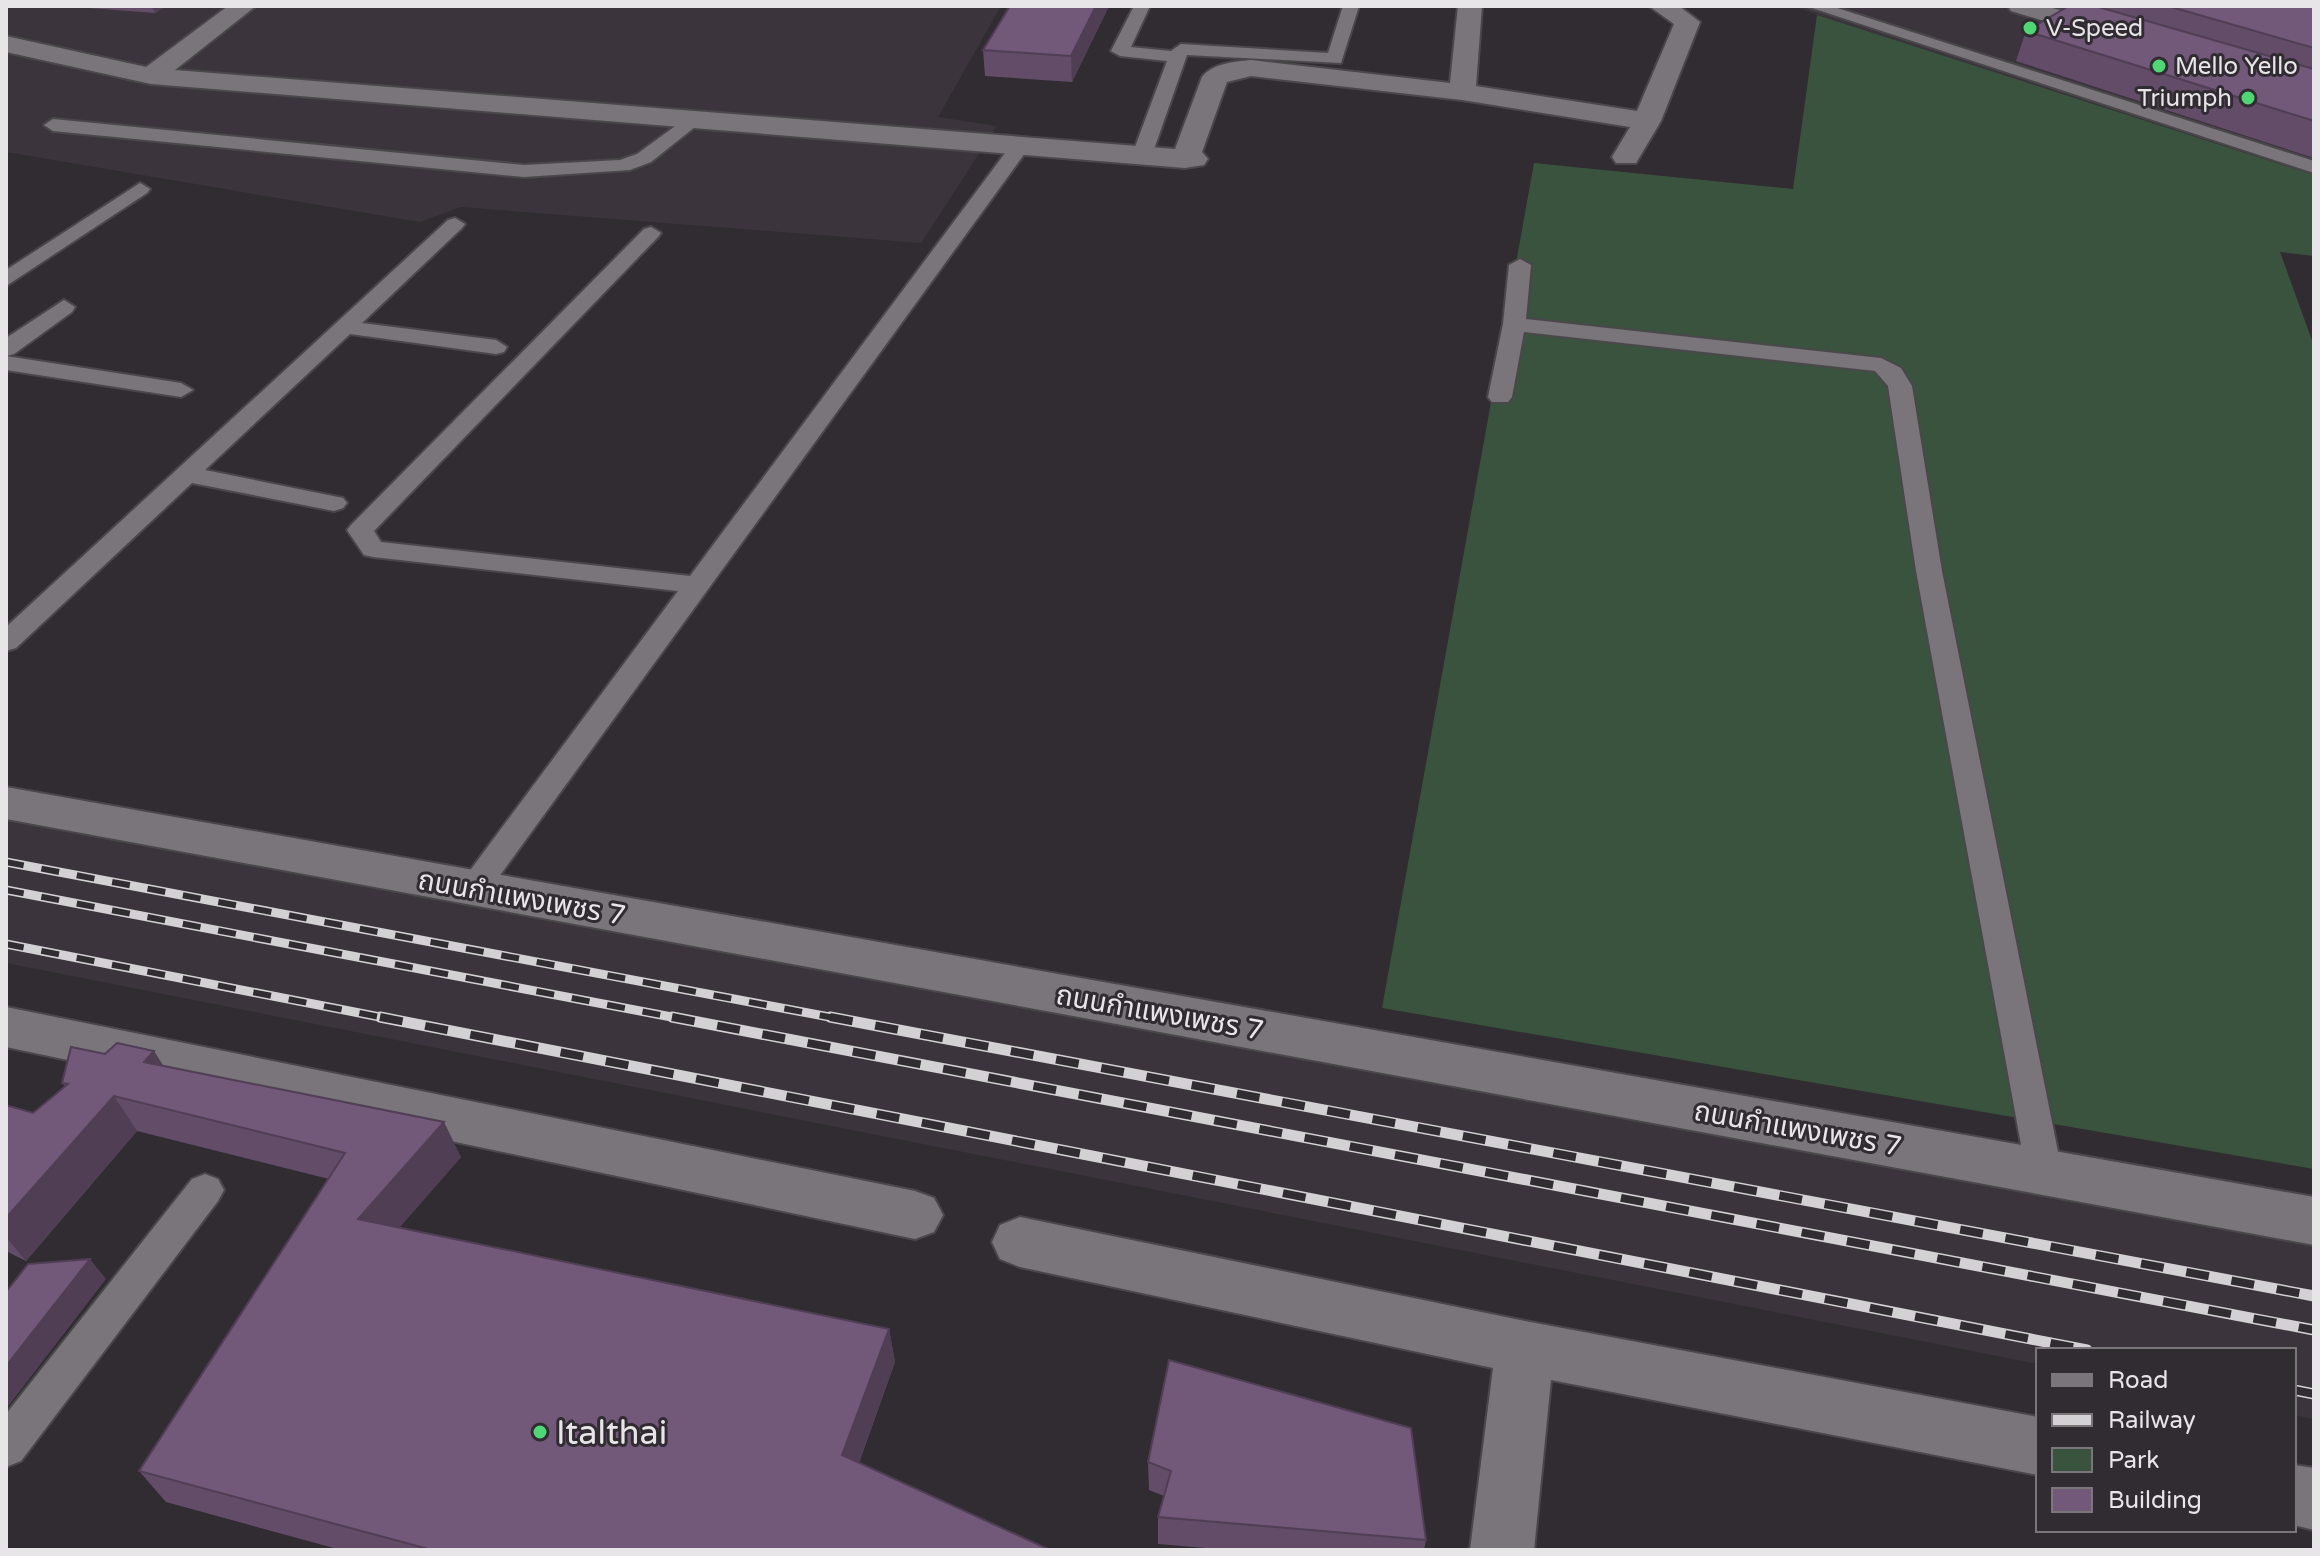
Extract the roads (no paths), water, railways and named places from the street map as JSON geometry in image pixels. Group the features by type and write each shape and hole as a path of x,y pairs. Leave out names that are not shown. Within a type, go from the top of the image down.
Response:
{"street":[{"path":"151,76 244,6"},
{"path":"1462,92 1470,6"},
{"path":"1626,157 1647,121 1688,22 1661,6"},
{"path":"2020,6 2138,41"},
{"path":"6,44 151,76 1190,159 1215,77 1228,71 1293,71 1462,92 1647,121"},
{"name":"ถนนกำแพงเพชร 7","path":"6,803 2314,1221"},
{"path":"6,1027 915,1215"},
{"path":"1020,1242 1525,1348 2036,1446"},
{"path":"1502,1550 1525,1348"}],"lane":[{"path":"1142,6 1120,51 1177,57"},
{"path":"1142,155 1181,49 1335,59 1351,6"},
{"path":"1814,6 2314,167"},
{"path":"53,125 524,171 623,166 644,158 693,119"},
{"path":"474,888 1021,145"},
{"path":"6,280 140,189"},
{"path":"6,642 455,224"},
{"path":"651,233 360,530 373,549 699,585"},
{"path":"1500,397 1514,324 1520,265"},
{"path":"6,349 64,307"},
{"path":"1514,324 1881,365 1893,373 1900,386 1929,571 2044,1172"},
{"path":"345,327 496,347"},
{"path":"6,363 181,390"},
{"path":"186,474 334,503"},
{"path":"6,1447 205,1190"}],"railway":[{"path":"6,862 840,1019"},
{"path":"6,890 682,1019"},
{"path":"6,944 390,1019"},
{"path":"380,1017 2077,1348"},
{"path":"672,1017 2314,1330"},
{"path":"830,1017 2314,1296"},
{"path":"2296,1390 2314,1394"}],"place":[{"name":"V-Speed","path":"2030,28"},
{"name":"Mello Yello","path":"2159,66"},
{"name":"Triumph","path":"2248,98"},
{"name":"Italthai","path":"540,1432"}]}
